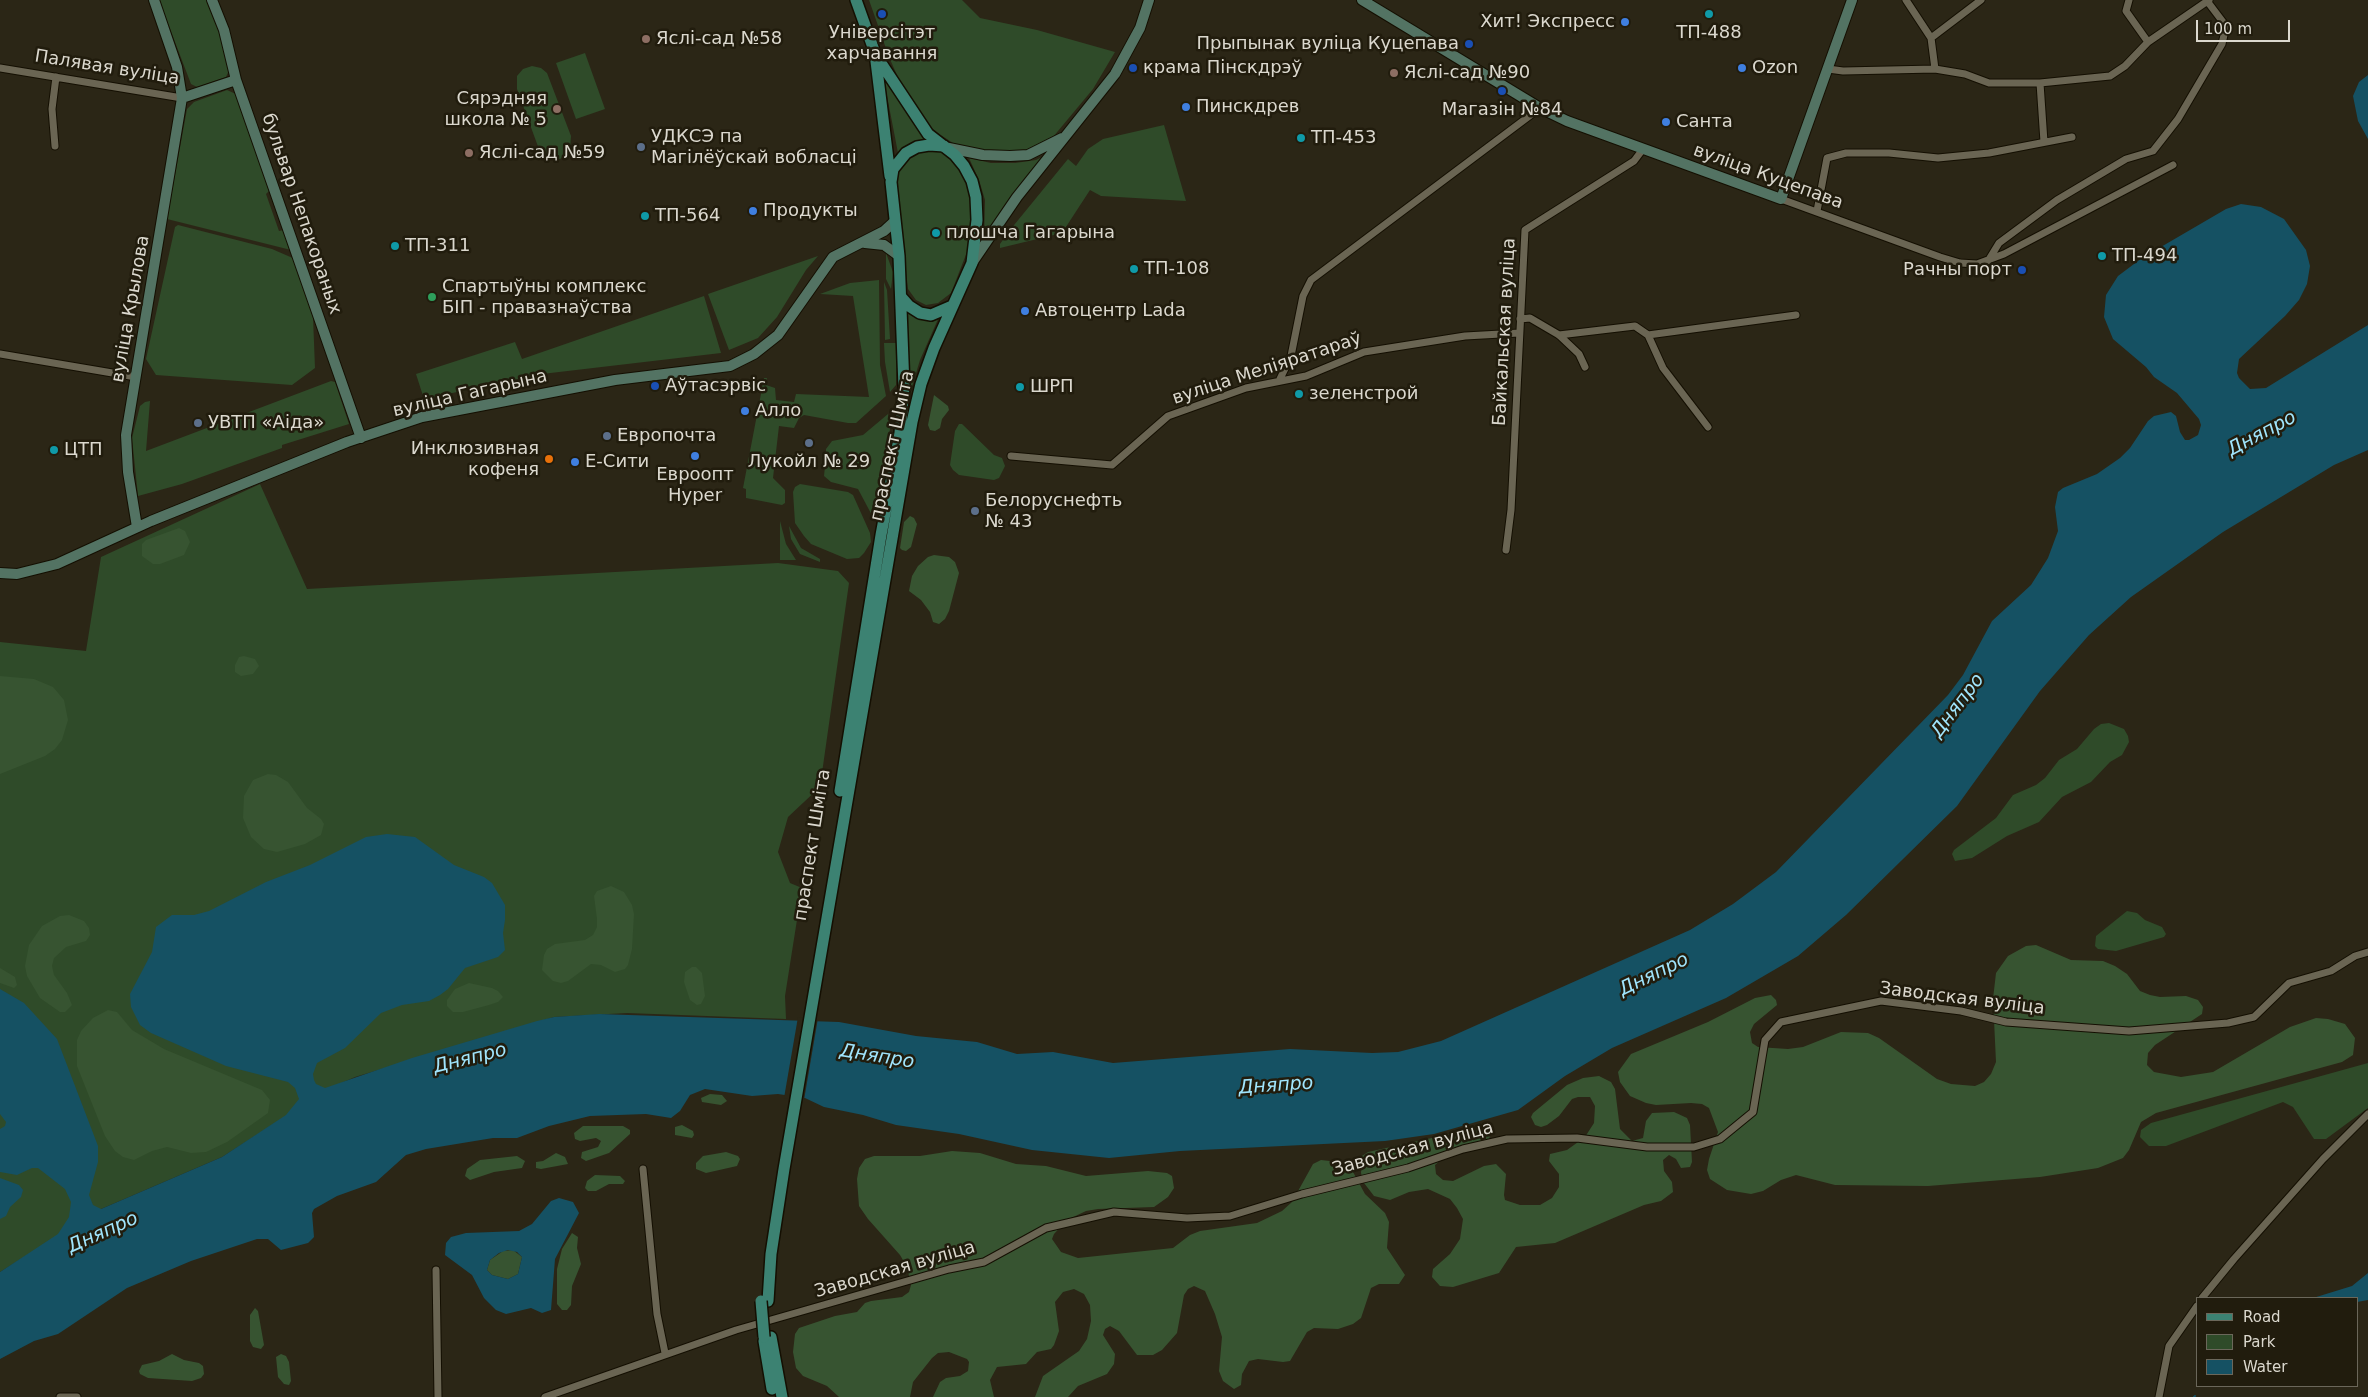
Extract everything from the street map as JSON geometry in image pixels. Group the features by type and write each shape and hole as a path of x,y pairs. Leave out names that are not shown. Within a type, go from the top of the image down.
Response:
{"main road":[{"name":"вуліца Крылова","path":"137,527 128,472 126,435 182,98 177,67 154,0"},
{"name":"бульвар Непакораных","path":"212,0 224,30 236,80 361,438"},
{"path":"856,0 875,54 891,182"},
{"path":"972,263 1017,197 1115,74 1140,28 1149,0"},
{"name":"вуліца Куцепава","path":"1362,0 1540,108 1567,121 1781,199"},
{"path":"1781,199 1852,0"},
{"path":"875,54 922,126 944,146"},
{"name":"Палявая вуліца","path":"182,98 236,80"},
{"path":"891,182 893,169 906,153 917,147 929,145 944,146 996,157 1028,155 1069,133"},
{"name":"праспект Шміта","path":"775,1397 767,1337 763,1260 781,1168 829,883 912,422 922,384 952,306 972,263 977,220 976,197 972,181 964,166 944,146"},
{"name":"праспект Шміта","path":"829,883 881,535 900,432 904,387 899,256 891,182"},
{"name":"вуліца Гагарына","path":"0,573 17,574 56,564 137,527 361,438 422,417 615,380 730,366 754,354 773,340 833,257 884,231 895,221"},
{"path":"859,244 877,243 899,256"},
{"path":"901,298 920,313 931,315 952,306"},
{"name":"праспект Шміта","path":"767,1337 782,1397"}],"street":[{"path":"1906,0 1931,38 1935,69"},
{"path":"1931,38 1982,0"},
{"path":"2129,0 2126,10 2148,42"},
{"path":"1828,69 1843,71 1935,69 1965,74 1989,83 2040,83 2110,76 2125,66 2148,42 2208,1 2226,26 2222,44 2178,119 2153,151 2126,159 2057,200 1999,243 1988,261"},
{"name":"Палявая вуліца","path":"0,68 182,98"},
{"path":"55,146 52,109 56,78"},
{"path":"2040,83 2044,142"},
{"path":"1278,381 1291,356 1303,296 1311,280 1540,108"},
{"path":"1817,211 1827,158 1846,153 1889,153 1938,158 1989,153 2072,137"},
{"name":"Байкальская вуліца","path":"1506,550 1511,510 1525,230 1634,161 1643,149"},
{"name":"вуліца Куцепава","path":"1781,199 1950,260 1977,264 1988,261 2173,165"},
{"path":"1648,336 1796,315"},
{"path":"1520,319 1530,318 1559,335 1579,354 1585,367"},
{"path":"1559,335 1635,326 1648,336 1663,368 1708,427"},
{"name":"вуліца Меліяратараў","path":"1011,456 1112,465 1168,416 1246,388 1306,376 1364,352 1465,336 1519,333"},
{"path":"0,354 136,377"},
{"name":"Заводская вуліца","path":"545,1397 665,1353 787,1315 949,1269 984,1262 1046,1228 1114,1212 1187,1218 1230,1216 1302,1194 1408,1168 1463,1149 1507,1138 1577,1138 1647,1147 1694,1147 1720,1138 1753,1112 1765,1040 1781,1022 1881,1001 1962,1011 2006,1022 2129,1031 2228,1023 2254,1017 2289,983 2331,971 2355,956 2368,952"},
{"path":"2203,1297 2310,1174 2368,1114"},
{"path":"644,1169 657,1314 665,1353"},
{"path":"436,1270 438,1397"},
{"path":"2159,1397 2169,1346 2196,1307"},
{"path":"60,1397 77,1397"}],"green space":[{"path":"159,0 209,0 232,64 226,77 197,87 191,84"},
{"path":"869,0 962,0 980,18 1037,30 1115,52 1093,89 1053,137 1025,151 976,150 953,143 922,120 904,91 889,57"},
{"path":"585,53 605,109 576,119 556,63"},
{"path":"532,66 541,68 547,73 571,136 570,150 560,159 547,158 540,152 517,89 517,76 523,69"},
{"path":"882,70 927,138 910,143 898,153"},
{"path":"227,90 238,95 270,190 266,194 279,231 284,230 291,250 167,219 187,109 194,102"},
{"path":"1164,125 1186,201 1101,196 1090,190 1062,233 1000,248 1000,244 1010,230 1068,159 1076,166 1088,149 1103,139"},
{"name":"плошча Гагарына","path":"922,150 943,151 959,165 968,185 972,214 967,252 951,293 938,303 926,305 916,300 908,289 896,179 898,169 908,157"},
{"path":"1050,153 984,241 985,200 979,180 969,158 991,163 1015,163 1036,160"},
{"path":"178,225 272,249 295,259 313,317 315,368 292,385 156,375 146,359 175,227"},
{"path":"886,253 893,272 891,289 886,279"},
{"path":"818,256 806,270 777,317 758,338 729,350 708,294"},
{"path":"879,280 880,365 886,396 856,423 804,415 799,418 794,428 779,426 773,478 785,490 785,503 782,505 746,498 746,489 743,488 764,378 767,378 766,385 775,388 776,400 794,402 796,394 869,397 853,296 820,294 850,283"},
{"path":"884,282 887,290 890,339 885,340"},
{"path":"704,296 721,353 542,374 424,399 416,374 515,342 522,359"},
{"path":"907,311 939,317 920,360 911,390 908,391"},
{"path":"884,343 897,343 896,385 890,392 885,362"},
{"path":"331,381 335,382 349,424 282,445 282,448 182,484 138,496 132,438 140,406 145,402 150,401 146,451"},
{"path":"934,395 948,406 949,410 942,419 940,428 935,431 930,430 928,425"},
{"path":"888,414 890,429 875,521 858,489 831,482 824,476 825,466 837,467 838,457 826,455 826,449 832,441 863,435"},
{"path":"959,424 962,424 994,455 1002,458 1005,466 999,478 994,480 959,475 953,470 950,465 955,431"},
{"path":"260,484 307,589 778,563 838,571 849,583 820,787 788,817 778,852 790,883 802,888 785,996 786,1019 627,1013 554,1017 355,1077 330,1088 222,1157 101,1209 0,1272 0,642 86,651 101,557"},
{"path":"800,484 848,492 853,495 870,533 871,542 859,558 847,559 811,544 804,536 795,523 793,492 795,487"},
{"path":"910,516 914,518 917,524 911,547 906,551 900,548 904,522"},
{"path":"780,521 786,544 796,560 780,560"},
{"path":"789,526 801,548 820,559 820,562 800,554 791,539"},
{"path":"179,528 185,531 190,542 184,555 160,564 153,564 142,556 142,544 146,540"},
{"path":"934,555 949,557 955,562 959,573 949,611 945,619 939,624 933,622 930,612 921,600 909,591 912,576 918,566 928,557"},
{"path":"244,656 255,659 259,666 253,674 241,676 235,672 235,665 239,657"},
{"path":"0,676 34,679 53,687 64,700 68,720 62,740 55,749 45,756 0,774"},
{"path":"2109,723 2124,729 2128,736 2129,742 2122,755 2110,762 2091,782 2062,797 2039,822 2007,836 1972,858 1955,861 1952,854 1954,850 1996,818 2013,795 2036,785 2045,778 2059,760 2077,749 2094,729 2101,724"},
{"path":"268,774 276,775 288,782 307,808 321,819 324,824 321,835 305,844 277,852 264,849 251,837 243,818 244,796 253,780"},
{"path":"611,886 624,892 632,905 634,914 632,949 628,965 625,969 615,972 601,965 591,964 568,981 561,983 553,981 542,970 544,955 547,949 555,944 585,940 593,935 597,927 594,896 597,891"},
{"path":"2127,911 2137,913 2145,920 2162,927 2166,934 2164,937 2116,951 2098,949 2095,946 2096,936"},
{"path":"69,915 84,921 89,928 90,935 86,941 66,947 54,958 52,966 54,975 67,993 72,1005 65,1012 60,1012 40,998 27,976 25,966 29,945 42,926 60,916"},
{"path":"2036,945 2071,960 2103,961 2115,966 2127,974 2140,991 2150,995 2160,997 2186,996 2198,1000 2203,1007 2202,1014 2155,1045 2148,1053 2147,1065 2154,1072 2181,1077 2213,1072 2290,1027 2316,1018 2345,1024 2355,1038 2353,1055 2342,1062 2156,1113 2141,1122 2129,1150 2123,1158 2098,1168 2040,1177 1928,1186 1835,1185 1796,1175 1781,1180 1763,1191 1751,1194 1727,1190 1710,1179 1707,1170 1718,1132 1709,1108 1702,1104 1691,1103 1656,1105 1646,1103 1630,1096 1620,1082 1618,1072 1631,1054 1708,1022 1755,998 1771,995 1776,1000 1777,1005 1754,1024 1750,1032 1752,1043 1758,1047 1788,1049 1803,1047 1841,1032 1868,1033 1879,1038 1937,1079 1951,1084 1975,1086 1984,1082 1991,1074 1996,1062 1993,999 1996,973 2008,956 2026,946"},
{"path":"692,967 696,967 702,973 705,996 701,1004 697,1005 690,1000 684,982 685,972"},
{"path":"0,968 15,977 17,985 14,988 0,983"},
{"path":"469,983 492,988 503,997 498,1002 489,1005 463,1012 453,1012 447,1006 447,1000 455,989"},
{"path":"108,1010 117,1012 132,1030 164,1049 262,1090 270,1100 268,1113 227,1142 206,1152 191,1153 167,1147 152,1151 134,1160 123,1157 115,1151 105,1136 77,1066 77,1040 81,1031 93,1018"},
{"path":"2368,1063 2368,1108 2326,1139 2314,1139 2293,1107 2283,1102 2166,1146 2149,1146 2140,1137 2141,1130 2151,1123"},
{"path":"1599,1076 1611,1082 1615,1089 1620,1129 1632,1141 1643,1138 1646,1121 1652,1113 1674,1112 1687,1118 1690,1125 1692,1162 1690,1167 1681,1168 1676,1159 1669,1155 1663,1160 1664,1171 1672,1182 1673,1192 1661,1201 1644,1205 1555,1243 1516,1247 1499,1273 1453,1287 1440,1286 1432,1277 1433,1269 1450,1254 1460,1239 1463,1219 1457,1208 1450,1199 1428,1189 1409,1192 1390,1200 1374,1196 1364,1183 1361,1173 1362,1156 1368,1152 1468,1130 1487,1130 1490,1134 1489,1141 1442,1159 1435,1165 1436,1174 1443,1180 1453,1181 1484,1166 1496,1164 1506,1174 1505,1200 1520,1205 1540,1205 1552,1198 1559,1187 1559,1174 1549,1161 1550,1154 1567,1150 1585,1137 1594,1123 1595,1106 1590,1097 1578,1097 1572,1099 1559,1116 1547,1125 1541,1127 1535,1125 1531,1117 1533,1113 1567,1085 1583,1078"},
{"path":"710,1094 722,1095 727,1101 721,1105 702,1102 701,1098"},
{"path":"682,1125 693,1131 694,1135 692,1138 675,1135 675,1127"},
{"path":"583,1126 623,1126 630,1130 630,1134 609,1153 586,1161 581,1158 582,1152 598,1147 601,1141 596,1138 580,1141 575,1139 574,1133"},
{"path":"952,1151 980,1153 1016,1164 1046,1166 1086,1176 1148,1171 1167,1173 1172,1176 1174,1188 1168,1197 1154,1207 1098,1209 1086,1211 1067,1220 1054,1234 1052,1239 1061,1252 1078,1258 1173,1248 1190,1235 1200,1231 1257,1223 1282,1211 1292,1202 1313,1164 1321,1160 1338,1162 1353,1172 1365,1194 1385,1213 1389,1222 1387,1248 1405,1275 1399,1284 1379,1284 1371,1288 1361,1318 1353,1324 1338,1329 1314,1328 1307,1332 1290,1361 1258,1359 1249,1361 1242,1374 1241,1385 1234,1389 1223,1381 1219,1371 1222,1337 1215,1314 1205,1291 1194,1286 1188,1289 1184,1295 1177,1333 1162,1350 1153,1355 1137,1355 1119,1331 1110,1326 1105,1329 1103,1335 1115,1354 1114,1364 1107,1374 1078,1386 1068,1397 1035,1397 1043,1376 1079,1351 1087,1339 1091,1321 1090,1305 1084,1294 1074,1289 1063,1292 1055,1302 1059,1331 1054,1345 1051,1349 1037,1352 1026,1364 997,1367 990,1380 994,1397 933,1397 940,1382 946,1378 960,1376 968,1371 969,1362 967,1359 949,1352 938,1353 932,1358 913,1382 910,1397 839,1397 827,1386 803,1376 796,1368 793,1352 795,1334 799,1328 835,1316 857,1312 865,1303 902,1297 909,1292 911,1285 907,1267 900,1255 859,1206 857,1179 859,1168 865,1159 874,1156 920,1156"},
{"path":"726,1152 738,1156 740,1159 737,1166 706,1173 696,1169 696,1163 703,1156"},
{"path":"556,1153 565,1157 568,1164 541,1169 536,1168 536,1162 543,1161"},
{"path":"517,1156 525,1161 522,1168 494,1172 470,1180 465,1176 467,1169 480,1160"},
{"path":"595,1175 620,1176 625,1181 623,1184 609,1184 596,1191 588,1191 585,1188 587,1181"},
{"path":"572,1233 578,1237 577,1248 581,1264 572,1286 571,1305 567,1310 562,1310 557,1304 557,1269 562,1249"},
{"path":"513,1250 522,1257 518,1274 508,1279 492,1275 487,1270 490,1260 503,1251"},
{"path":"255,1308 258,1311 264,1345 261,1349 253,1347 250,1341 250,1315"},
{"path":"172,1354 184,1360 199,1363 203,1366 204,1374 201,1378 192,1381 148,1378 140,1374 139,1371 142,1365 159,1361"},
{"path":"281,1354 286,1356 289,1362 291,1381 289,1385 284,1384 278,1377 276,1357"}],"water":[{"path":"2368,75 2368,139 2358,121 2353,96 2359,82"},
{"name":"Дняпро","path":"2241,204 2261,207 2284,219 2306,250 2310,266 2307,284 2299,300 2285,316 2239,359 2237,373 2239,378 2250,389 2266,388 2368,325 2368,450 2334,465 2223,532 2131,597 2089,635 2040,691 1957,806 1846,915 1798,956 1726,998 1612,1048 1565,1076 1518,1110 1434,1134 1385,1141 1180,1151 1109,1158 1032,1150 959,1134 896,1125 863,1115 824,1107 805,1098 778,1094 752,1096 705,1089 690,1095 680,1111 671,1118 646,1114 590,1116 549,1126 517,1138 493,1138 426,1149 406,1155 376,1182 337,1196 314,1209 312,1213 314,1237 308,1243 281,1250 268,1239 257,1239 191,1261 127,1288 58,1334 34,1341 0,1359 0,1272 58,1234 69,1217 71,1202 65,1189 38,1168 32,1168 17,1175 0,1172 0,1129 5,1126 6,1122 0,1114 0,989 24,1003 57,1039 98,1146 98,1162 89,1195 93,1205 101,1209 222,1157 286,1115 299,1099 295,1088 288,1082 226,1066 151,1033 140,1025 131,1007 130,994 152,952 156,927 172,915 194,915 209,911 266,882 310,865 366,837 387,834 415,837 454,865 484,877 492,883 505,905 503,933 505,950 498,957 465,968 448,989 429,1001 402,1005 381,1013 345,1048 317,1063 313,1074 314,1080 316,1084 325,1088 412,1058 537,1021 554,1017 599,1014 839,1022 916,1036 977,1042 1017,1054 1053,1052 1113,1063 1290,1049 1372,1053 1398,1052 1441,1041 1690,930 1733,904 1776,872 1948,695 1963,675 1992,621 2031,585 2048,558 2058,531 2055,507 2058,492 2063,488 2097,474 2120,458 2130,448 2148,421 2154,416 2171,412 2176,416 2180,432 2185,440 2198,435 2201,425 2199,419 2177,393 2154,377 2146,367 2113,339 2104,317 2106,295 2118,276 2142,258 2226,209"},
{"path":"0,1178 19,1185 23,1190 21,1197 10,1207 6,1216 0,1219"},
{"path":"559,1198 573,1202 579,1213 555,1259 551,1310 542,1313 531,1308 506,1314 496,1310 484,1298 472,1275 445,1255 446,1243 451,1237 466,1233 519,1231 532,1224 551,1201","holes":["508,1250 517,1252 522,1257 518,1274 508,1279 492,1275 487,1270 490,1260 499,1253"]},
{"path":"2368,1273 2368,1300 2358,1302 2358,1297 2316,1297 2352,1286"}],"pier":[{"path":"798,1017 818,1018 804,1100 784,1098"}],"place":[{"name":"Універсітэт харчавання","path":"882,14"},
{"name":"ТП-488","path":"1709,14"},
{"name":"Хит! Экспресс","path":"1625,22"},
{"name":"Яслі-сад №58","path":"646,39"},
{"name":"Прыпынак вуліца Куцепава","path":"1469,44"},
{"name":"крама Пінскдрэў","path":"1133,68"},
{"name":"Ozon","path":"1742,68"},
{"name":"Яслі-сад №90","path":"1394,73"},
{"name":"Магазін №84","path":"1502,91"},
{"name":"Пинскдрев","path":"1186,107"},
{"name":"Сярэдняя школа № 5","path":"557,109"},
{"name":"Санта","path":"1666,122"},
{"name":"ТП-453","path":"1301,138"},
{"name":"УДКСЭ па Магілёўскай вобласці","path":"641,147"},
{"name":"Яслі-сад №59","path":"469,153"},
{"name":"Продукты","path":"753,211"},
{"name":"ТП-564","path":"645,216"},
{"name":"плошча Гагарына","path":"936,233"},
{"name":"ТП-311","path":"395,246"},
{"name":"ТП-494","path":"2102,256"},
{"name":"ТП-108","path":"1134,269"},
{"name":"Рачны порт","path":"2022,270"},
{"name":"Спартыўны комплекс БІП - правазнаўства","path":"432,297"},
{"name":"Автоцентр Lada","path":"1025,311"},
{"name":"Аўтасэрвіс","path":"655,386"},
{"name":"ШРП","path":"1020,387"},
{"name":"зеленстрой","path":"1299,394"},
{"name":"Алло","path":"745,411"},
{"name":"УВТП «Аіда»","path":"198,423"},
{"name":"Европочта","path":"607,436"},
{"name":"Лукойл № 29","path":"809,443"},
{"name":"ЦТП","path":"54,450"},
{"name":"Евроопт Hyper","path":"695,456"},
{"name":"Инклюзивная кофеня","path":"549,459"},
{"name":"Е-Сити","path":"575,462"},
{"name":"Белоруснефть № 43","path":"975,511"}]}
